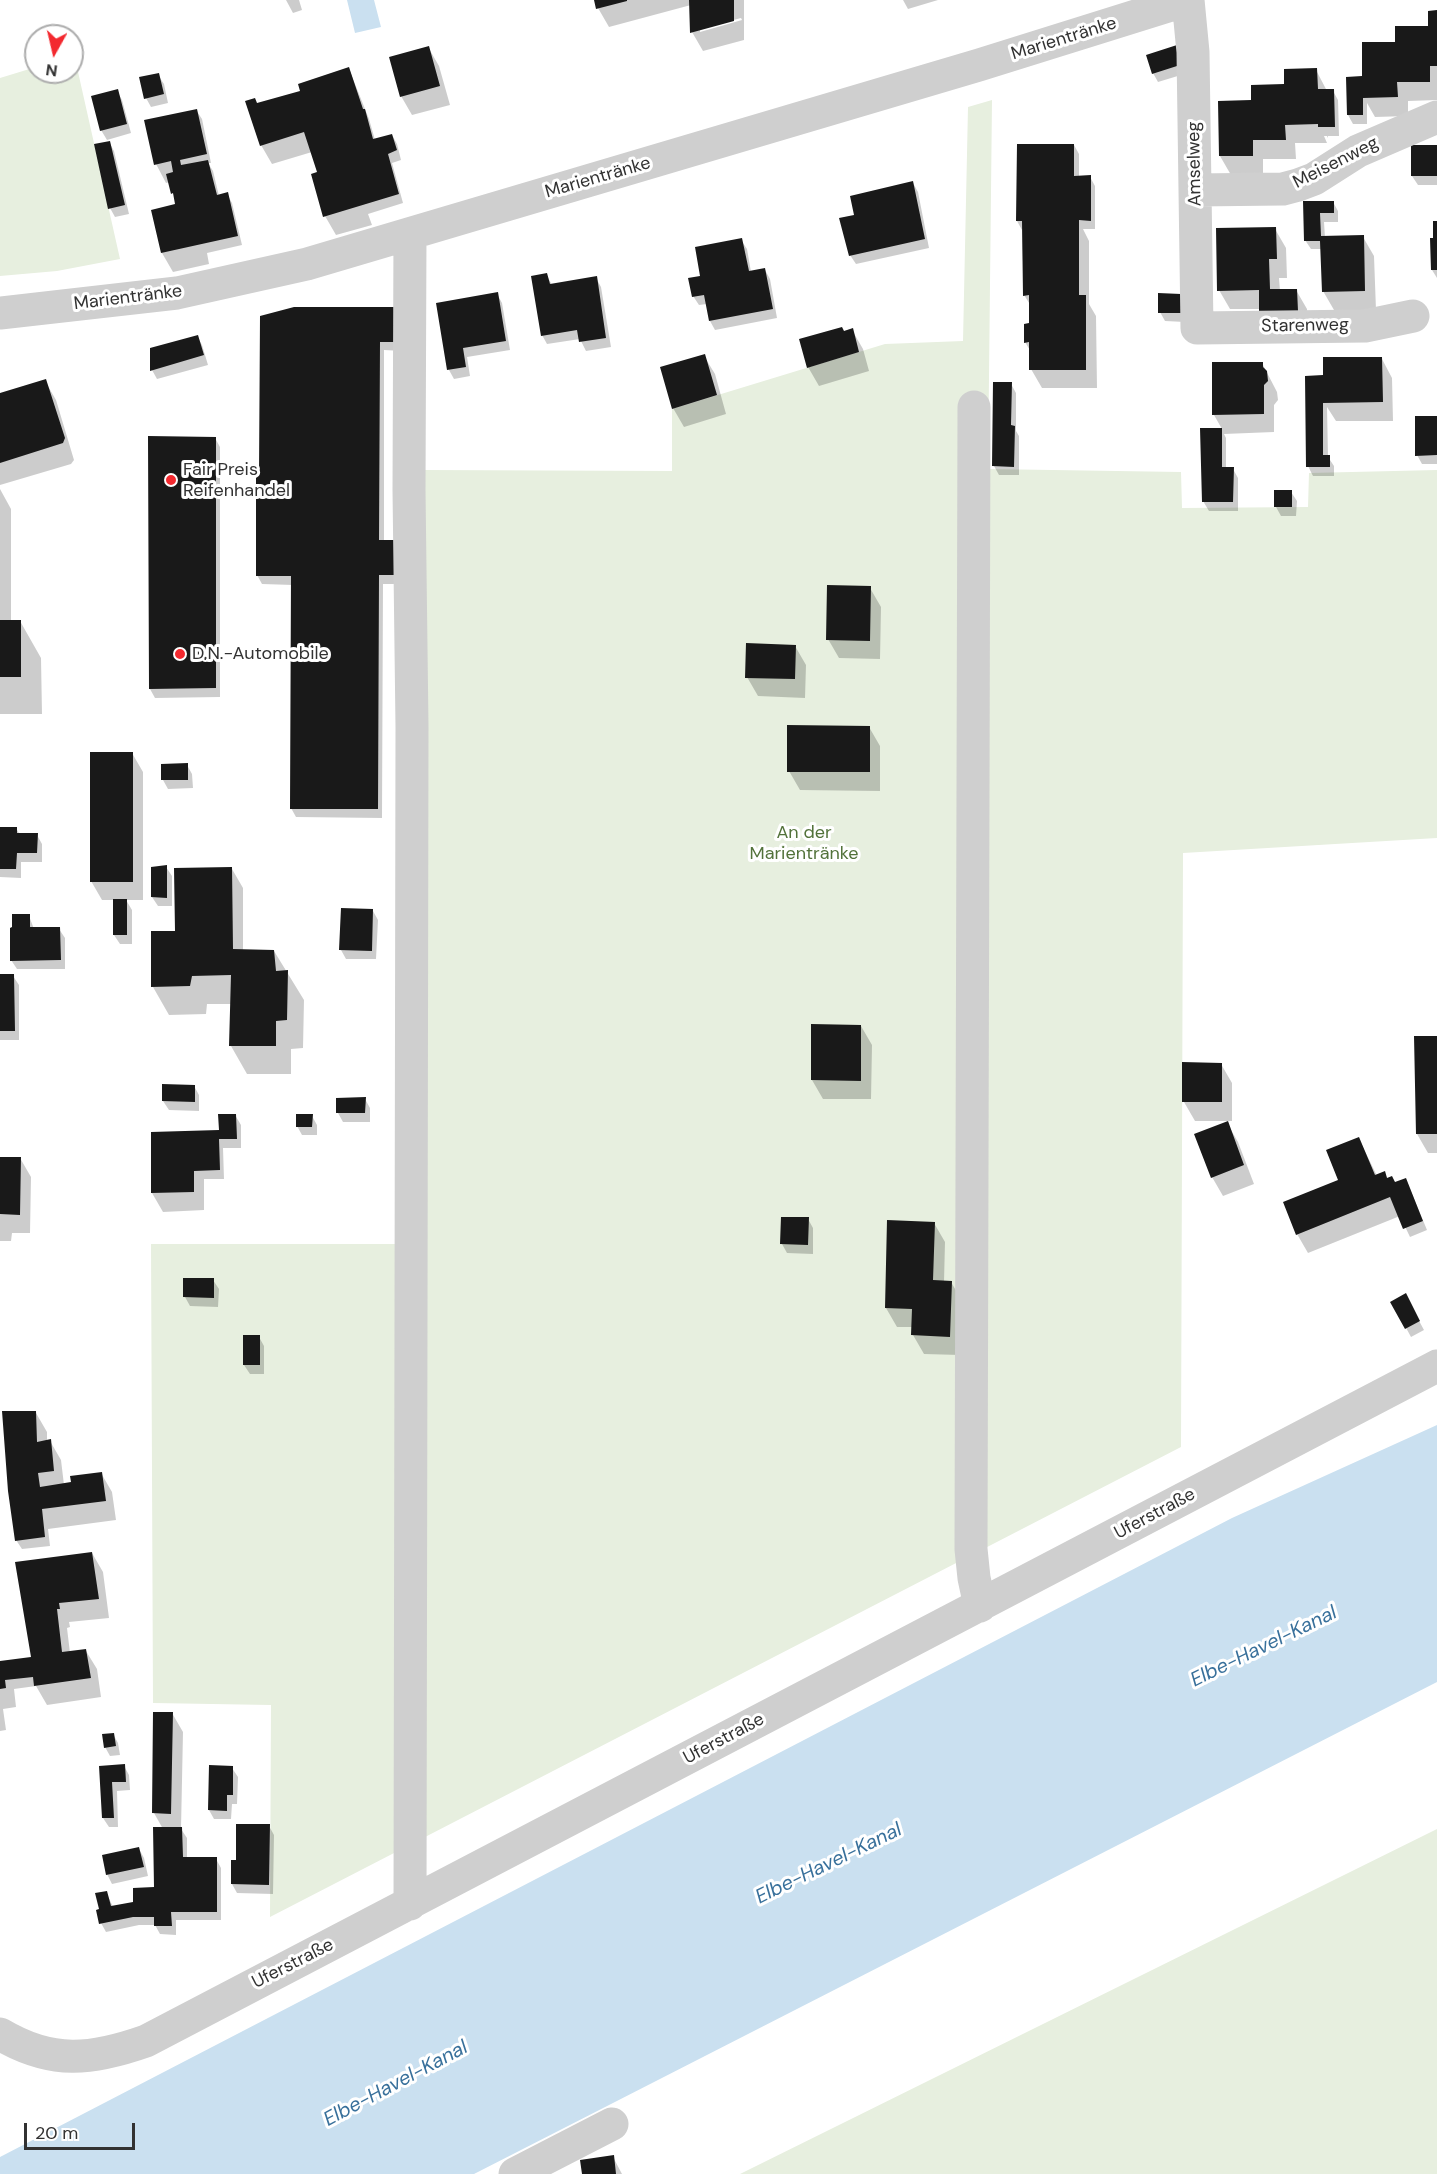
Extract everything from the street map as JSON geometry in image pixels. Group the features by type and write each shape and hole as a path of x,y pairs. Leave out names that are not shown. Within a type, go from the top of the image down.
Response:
{"street":[{"name":"Amselweg","path":"1187,0 1193,52 1197,328"},
{"name":"Marientränke","path":"0,313 177,293 307,264 968,69 1187,0"},
{"name":"Meisenweg","path":"1195,190 1283,189 1298,185 1314,179 1358,151 1437,117"},
{"path":"410,234 412,715 410,1904"},
{"name":"Starenweg","path":"1197,328 1365,326 1413,316"},
{"path":"974,407 971,1549 980,1606"},
{"name":"Uferstraße","path":"0,2034 19,2045 54,2055 87,2057 146,2041 1437,1366"},
{"path":"515,2174 612,2124"}],"green space":[{"path":"24,71 24,84 81,84 120,259 57,271 0,276 0,78"},
{"name":"An der Marientränke","path":"992,100 988,469 1181,472 1182,508 1308,507 1309,473 1437,470 1437,838 1183,853 1181,1447 270,1917 271,1705 153,1703 151,1244 425,1244 422,470 672,471 672,409 885,344 963,341 968,107"},
{"path":"1437,1829 1437,2174 740,2174"}],"water":[{"path":"347,0 374,0 381,27 355,33"},
{"name":"Elbe-Havel-Kanal","path":"1437,1425 1437,1682 474,2174 0,2174 0,2157 1232,1518"}],"building":[{"path":"594,0 627,0 627,1 596,9"},
{"path":"689,0 734,0 734,21 690,33"},
{"path":"1437,10 1437,66 1430,66 1430,82 1397,82 1398,97 1363,98 1363,115 1347,115 1346,77 1362,76 1362,42 1395,42 1395,26 1428,26 1428,11"},
{"path":"1177,45 1177,66 1152,74 1146,55"},
{"path":"429,46 440,86 400,97 389,57"},
{"path":"349,67 363,109 365,109 373,139 392,134 397,150 388,154 399,194 323,217 311,174 317,172 304,132 260,146 245,101 255,98 257,103 300,91 298,84"},
{"path":"1317,68 1318,89 1334,89 1335,127 1318,127 1318,124 1285,125 1286,140 1253,140 1253,156 1219,156 1218,101 1251,100 1251,85 1284,84 1284,69"},
{"path":"159,73 164,94 144,99 139,77"},
{"path":"118,89 127,124 100,131 91,96"},
{"path":"197,109 207,154 180,160 181,165 208,160 217,195 228,192 238,236 161,253 151,210 175,204 166,174 173,172 171,161 154,165 144,120"},
{"path":"110,141 125,205 108,209 94,144"},
{"path":"1017,144 1074,144 1074,176 1091,175 1091,221 1079,220 1079,295 1086,295 1086,370 1029,370 1029,342 1024,343 1024,324 1029,323 1029,295 1023,296 1022,221 1016,221"},
{"path":"1411,145 1437,145 1437,176 1411,176"},
{"path":"913,181 925,239 849,256 839,218 854,215 850,196"},
{"path":"1303,201 1334,201 1334,213 1320,213 1321,236 1364,235 1365,291 1322,292 1320,241 1304,241"},
{"path":"1433,221 1437,221 1437,270 1431,270 1430,238 1433,238"},
{"path":"1276,227 1277,259 1269,259 1270,289 1297,289 1298,311 1259,311 1259,290 1217,291 1216,228"},
{"path":"742,238 749,271 765,268 773,309 709,321 704,295 692,297 688,278 700,276 695,247"},
{"path":"547,273 550,284 597,276 606,338 579,342 577,330 541,336 531,276"},
{"path":"498,292 506,341 463,348 466,367 447,370 436,303"},
{"path":"1158,293 1181,294 1181,313 1158,313"},
{"path":"294,307 397,307 398,342 380,342 379,540 396,540 396,575 379,575 378,809 290,809 291,576 256,576 256,474 259,474 260,316"},
{"path":"842,327 844,331 853,328 859,352 807,368 799,339"},
{"path":"198,335 204,355 150,371 150,348"},
{"path":"705,354 717,395 672,409 660,367"},
{"path":"1323,357 1382,357 1383,402 1323,403 1323,455 1330,455 1330,467 1306,467 1305,376 1323,375"},
{"path":"1212,362 1263,362 1268,381 1264,385 1264,414 1212,415"},
{"path":"46,379 65,438 63,443 0,463 0,393"},
{"path":"993,382 1012,382 1011,425 1015,426 1014,467 992,466"},
{"path":"1415,416 1437,416 1437,455 1415,456"},
{"path":"1200,428 1222,428 1222,467 1234,467 1233,502 1202,502"},
{"path":"148,436 216,437 216,688 149,689"},
{"path":"1274,490 1292,490 1292,507 1274,507"},
{"path":"827,585 871,586 870,641 826,640"},
{"path":"0,620 21,620 21,677 0,677"},
{"path":"746,643 796,645 795,679 745,678"},
{"path":"787,725 870,726 870,772 787,772"},
{"path":"90,752 133,752 133,882 90,882"},
{"path":"188,763 188,780 161,780 161,764"},
{"path":"0,827 17,827 17,833 38,833 37,853 17,853 16,869 0,869"},
{"path":"167,865 167,898 151,897 151,867"},
{"path":"232,867 233,949 274,950 276,971 288,970 287,1020 276,1021 276,1046 229,1046 231,975 192,976 190,986 151,987 151,931 175,931 174,868"},
{"path":"113,899 127,899 127,935 113,935"},
{"path":"341,908 373,909 372,951 339,950"},
{"path":"12,914 30,914 30,927 60,927 61,960 10,961"},
{"path":"0,974 14,974 15,1031 0,1031"},
{"path":"811,1024 861,1025 861,1081 811,1080"},
{"path":"1414,1036 1437,1036 1437,1134 1416,1134"},
{"path":"1182,1062 1222,1063 1222,1102 1182,1102"},
{"path":"162,1084 195,1085 195,1102 162,1101"},
{"path":"366,1097 365,1113 336,1113 336,1098"},
{"path":"218,1114 236,1114 237,1139 219,1139 220,1170 194,1171 194,1192 151,1193 151,1132 219,1130"},
{"path":"296,1114 313,1114 312,1127 296,1127"},
{"path":"1228,1121 1244,1165 1211,1178 1194,1134"},
{"path":"1359,1137 1375,1175 1385,1171 1387,1178 1392,1176 1395,1182 1406,1178 1423,1221 1403,1229 1390,1197 1296,1235 1283,1202 1338,1180 1326,1150"},
{"path":"0,1157 21,1157 20,1215 0,1214"},
{"path":"781,1217 809,1217 808,1245 780,1244"},
{"path":"887,1220 935,1222 933,1280 952,1281 950,1337 911,1335 912,1309 885,1308"},
{"path":"183,1278 214,1278 214,1298 183,1297"},
{"path":"1406,1293 1420,1321 1405,1329 1390,1302"},
{"path":"243,1335 260,1335 260,1365 243,1365"},
{"path":"2,1411 36,1411 37,1442 51,1439 54,1471 38,1473 40,1487 71,1482 70,1476 102,1472 106,1501 42,1509 45,1537 15,1541 8,1491"},
{"path":"92,1552 99,1599 59,1603 60,1609 57,1609 62,1652 86,1649 91,1678 34,1686 33,1677 5,1680 6,1688 0,1689 0,1661 31,1657 15,1562"},
{"path":"153,1712 173,1712 171,1814 152,1813"},
{"path":"114,1733 116,1746 104,1748 102,1734"},
{"path":"125,1764 126,1782 112,1782 114,1818 102,1818 99,1766"},
{"path":"209,1765 233,1766 233,1795 227,1795 227,1811 208,1810"},
{"path":"236,1824 270,1824 269,1885 231,1884 231,1860 236,1860"},
{"path":"153,1827 182,1827 183,1857 217,1857 217,1912 171,1912 172,1926 154,1926 154,1917 133,1917 99,1924 96,1910 99,1909 95,1893 107,1891 111,1906 133,1902 133,1888 154,1887"},
{"path":"139,1847 144,1867 106,1875 102,1855"},
{"path":"614,2155 616,2174 582,2174 580,2160"}],"place":[{"name":"Fair Preis Reifenhandel","path":"171,480"},
{"name":"D.N.-Automobile","path":"180,654"}]}
